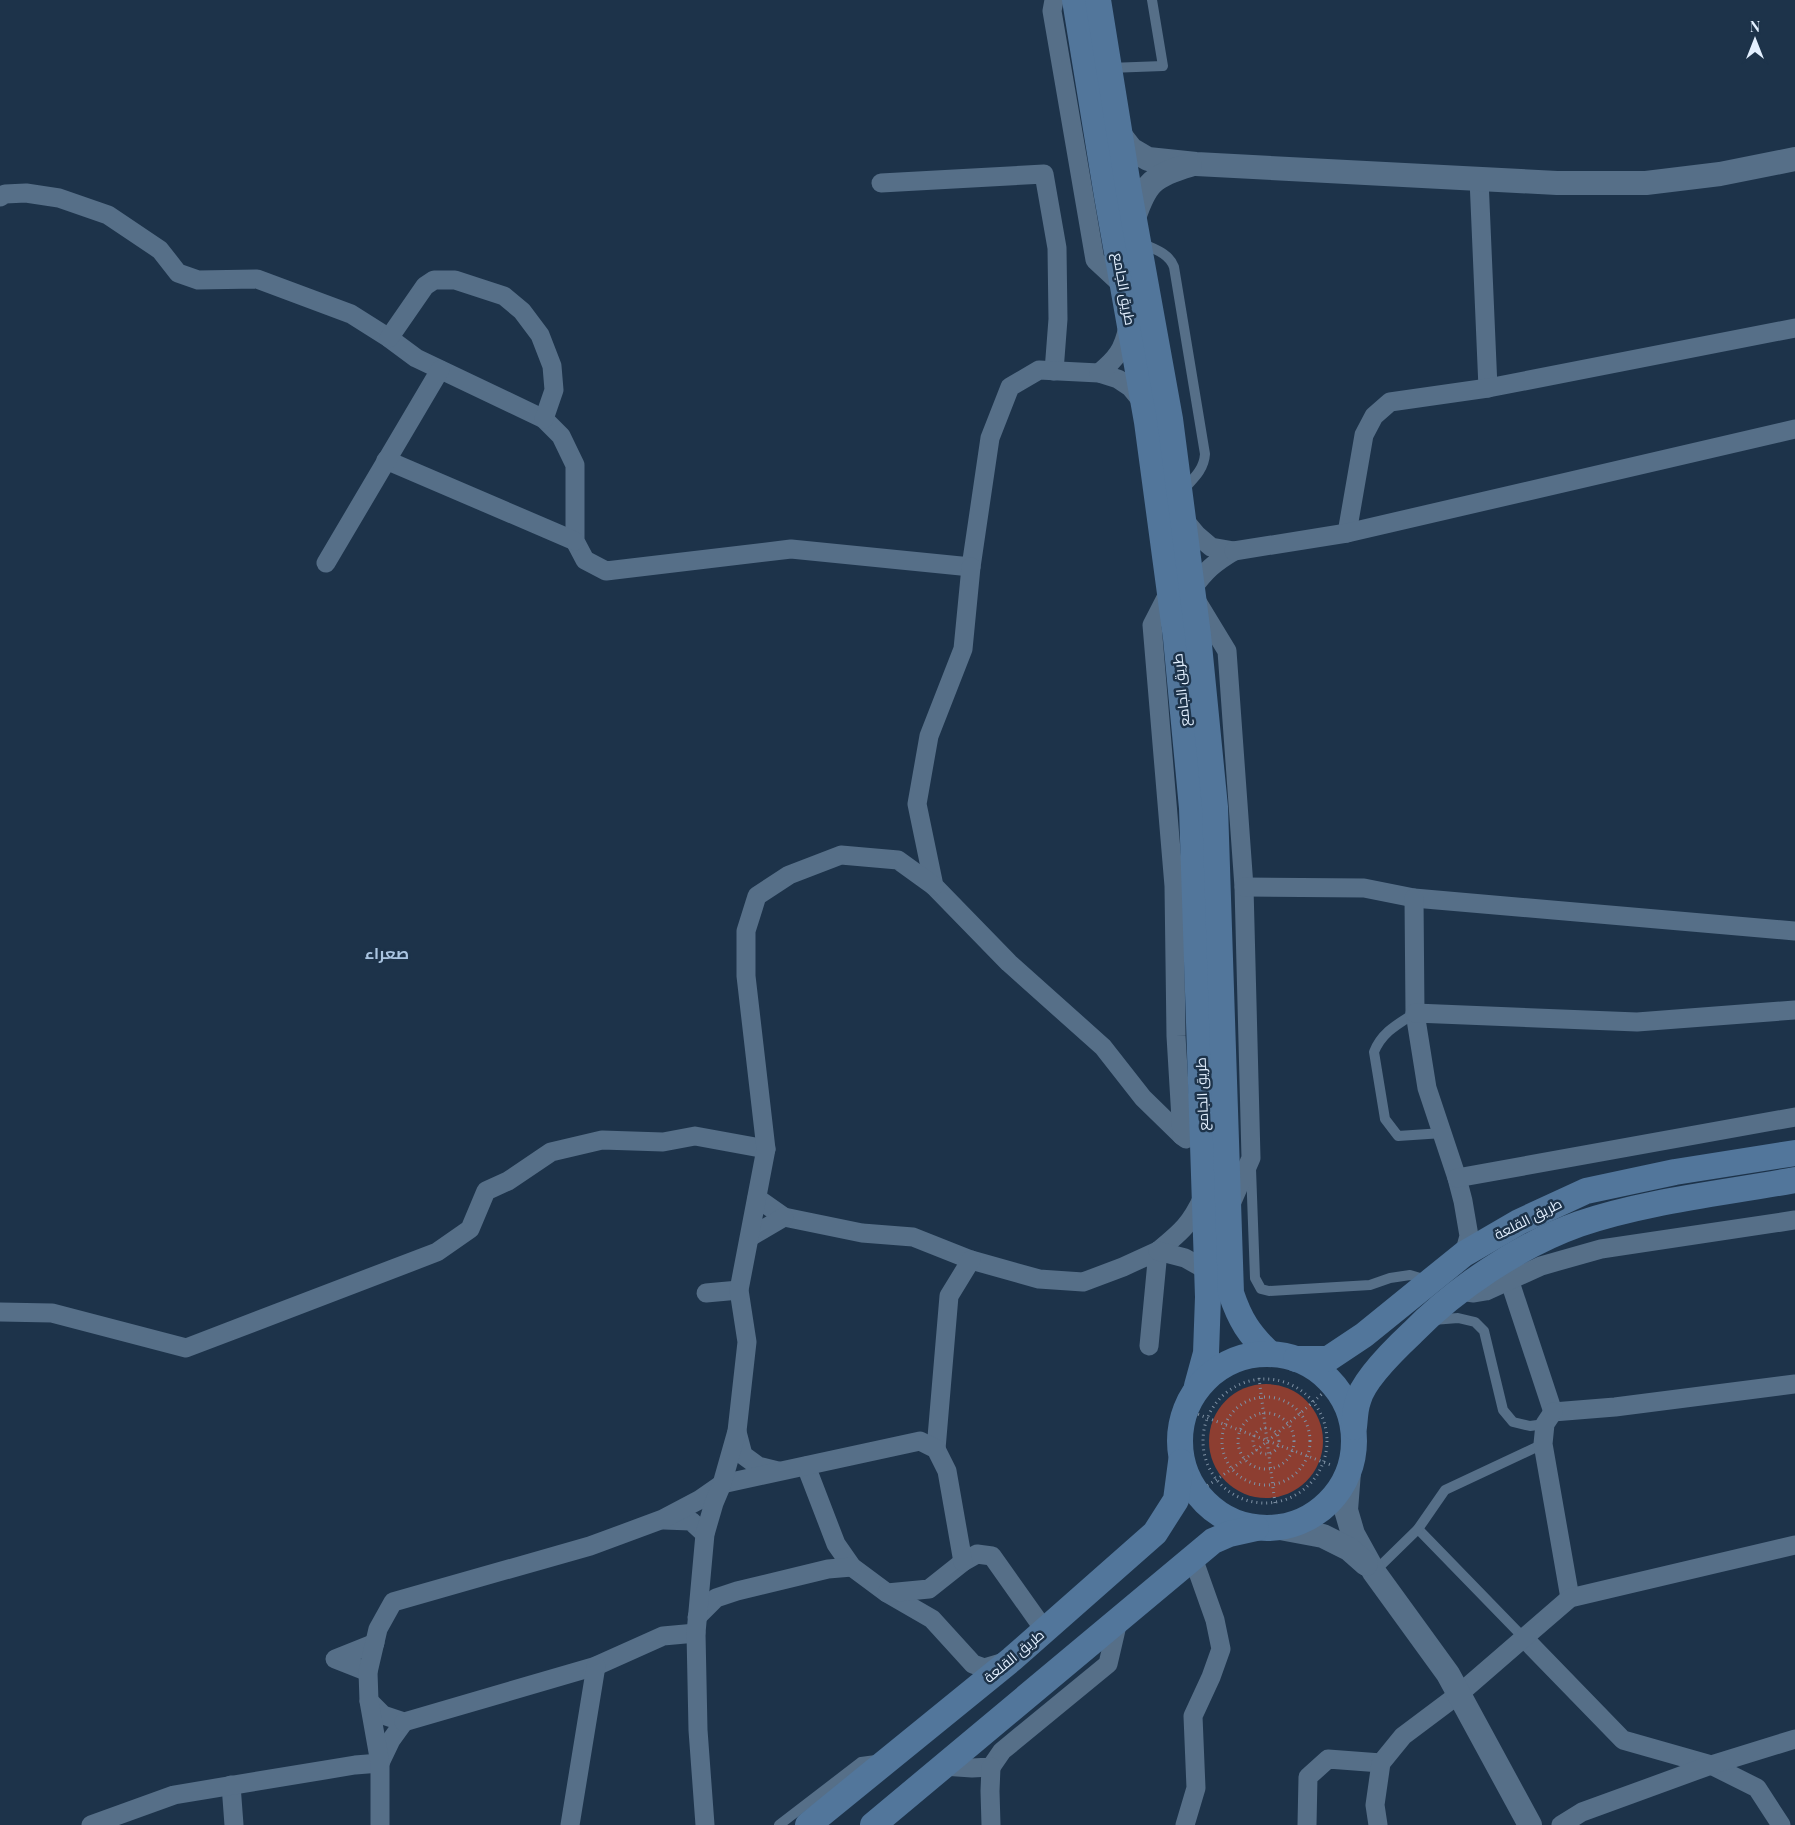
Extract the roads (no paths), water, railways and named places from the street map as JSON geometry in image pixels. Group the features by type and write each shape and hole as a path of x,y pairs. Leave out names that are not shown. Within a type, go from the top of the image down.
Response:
{"main road":[{"name":"طريق الجامع","path":"1075,0 1144,405 1185,591 1215,807 1231,1293 1238,1315 1251,1336 1261,1362"},
{"name":"طريق الجامع","path":"1098,0 1136,230 1170,419 1181,506 1208,1271 1206,1353 1198,1386"},
{"name":"طريق القلعة","path":"1296,1359 1328,1359 1364,1335 1464,1254 1519,1222 1586,1191 1675,1172 1795,1153"},
{"name":"طريق القلعة","path":"1354,1431 1358,1399 1383,1362 1424,1321 1460,1291 1528,1246 1578,1225 1610,1215 1681,1200 1795,1180"},
{"path":"873,1825 1213,1542 1229,1534 1268,1528 1302,1521 1322,1509 1338,1492 1349,1472 1354,1452 1354,1431 1350,1412 1341,1394 1333,1384 1314,1367 1283,1355 1261,1362 1242,1357 1218,1368 1198,1386 1196,1414 1178,1435 1181,1461 1191,1486 1206,1486 1208,1507 1230,1521 1268,1528"},
{"name":"طريق القلعة","path":"808,1825 1012,1659 1155,1533 1176,1500 1181,1461"}],"street":[{"path":"1054,0 1052,11 1095,260 1123,286"},
{"path":"1120,135 1131,149 1148,159 1196,164 1557,183 1646,183 1720,174 1795,159"},
{"path":"1136,230 1142,195 1152,181 1170,171 1196,164"},
{"path":"881,183 1044,174 1057,248 1058,319 1054,371"},
{"path":"1479,179 1488,388"},
{"path":"0,197 5,194 26,193 59,198 108,214 160,250 178,273 198,280 257,280 351,314 416,358 544,419 561,436 575,465 575,540 585,560 606,571 791,549 971,567"},
{"path":"389,338 425,286 434,280 454,280 504,296 522,311 540,335 552,366 554,390 544,419"},
{"path":"1100,373 1115,360 1124,345 1129,319"},
{"path":"1347,533 1364,435 1374,416 1390,402 1488,388 1795,328"},
{"path":"326,562 440,370"},
{"path":"934,886 917,804 929,736 963,649 971,567 990,438 1010,387 1039,370 1100,373 1118,379 1130,387 1144,405"},
{"path":"1181,506 1197,535 1211,547 1234,551 1347,533 1795,429"},
{"path":"386,460 575,540"},
{"path":"1182,1136 1176,1036 1174,886 1152,625 1213,564 1234,551"},
{"path":"1185,591 1227,651 1244,887 1250,1158 1228,1212"},
{"path":"705,1825 698,1730 697,1625 706,1534 737,1431 747,1342 739,1290 766,1149 746,976 746,931 757,896 789,875 841,855 898,860 934,886 1009,963 1103,1047 1143,1098 1204,1157"},
{"path":"1244,887 1364,888 1414,898 1795,931"},
{"path":"1414,898 1415,1013 1427,1088 1457,1178 1469,1236 1464,1254"},
{"path":"1415,1013 1637,1022 1795,1010"},
{"path":"1457,1178 1795,1117"},
{"path":"0,1312 52,1313 186,1348 437,1252 470,1229 486,1191 508,1181 551,1152 602,1140 663,1142 695,1136 766,1149"},
{"path":"757,1198 784,1217 862,1233 913,1237 971,1260 1039,1279 1083,1282 1123,1268 1158,1251 1181,1232 1194,1216 1205,1191"},
{"path":"750,1238 784,1217"},
{"path":"1460,1291 1474,1293 1486,1291 1508,1279 1541,1266 1601,1249 1795,1220"},
{"path":"1158,1251 1185,1258 1208,1271"},
{"path":"1149,1346 1158,1251"},
{"path":"963,1562 947,1471 936,1449 949,1296 971,1260"},
{"path":"1508,1279 1549,1418 1544,1444 1570,1598"},
{"path":"706,1293 739,1290"},
{"path":"1549,1418 1615,1407 1795,1384"},
{"path":"737,1431 743,1455 758,1466 781,1471"},
{"path":"380,1825 380,1763 369,1701 368,1672 378,1629 393,1602 590,1546 662,1520 699,1500 722,1484 920,1441 936,1449"},
{"path":"806,1466 836,1544 852,1567 887,1594 932,1619 973,1664 984,1668 1012,1659"},
{"path":"1349,1472 1346,1510 1353,1534 1374,1572 1448,1674 1530,1825"},
{"path":"662,1520 691,1521 706,1534"},
{"path":"1268,1528 1323,1536 1349,1549 1374,1572"},
{"path":"828,1569 836,1544"},
{"path":"1378,1825 1375,1805 1382,1763 1403,1736 1459,1694 1570,1598 1795,1545"},
{"path":"887,1594 928,1589 963,1562 977,1554 992,1556 1043,1628 1046,1629"},
{"path":"1185,1825 1196,1788 1193,1716 1221,1649 1215,1620 1193,1558"},
{"path":"703,1563 718,1584 738,1591"},
{"path":"369,1701 383,1715 404,1722 596,1666 662,1636 697,1625 716,1598 828,1569 852,1567"},
{"path":"928,1589 932,1619"},
{"path":"991,1825 991,1767 1002,1751 1108,1664 1118,1621"},
{"path":"1524,1638 1623,1740 1711,1765 1757,1788 1781,1825"},
{"path":"368,1672 335,1659 375,1643"},
{"path":"570,1825 596,1666"},
{"path":"380,1763 391,1740 404,1722"},
{"path":"1561,1825 1582,1812 1711,1765 1795,1739"},
{"path":"1307,1825 1308,1777 1328,1759 1382,1763"},
{"path":"91,1825 174,1795 355,1765 380,1763"},
{"path":"943,1766 991,1767"},
{"path":"972,1768 990,1791"},
{"path":"231,1785 234,1825"}],"lane":[{"path":"1109,68 1163,66 1152,0"},
{"path":"1415,1013 1386,1033 1378,1041 1374,1052 1385,1119 1398,1136 1443,1133"},
{"path":"1250,1158 1255,1278 1262,1290 1370,1285 1390,1278 1410,1275 1430,1281"},
{"path":"1424,1321 1458,1318 1475,1322 1484,1331 1503,1410 1513,1422 1530,1426 1549,1418"},
{"path":"1374,1572 1418,1529 1445,1490 1544,1444"},
{"path":"1418,1529 1524,1638"},
{"path":"779,1825 861,1762 890,1759"}],"district":[{"name":"صعراء","path":"387,953"}]}
